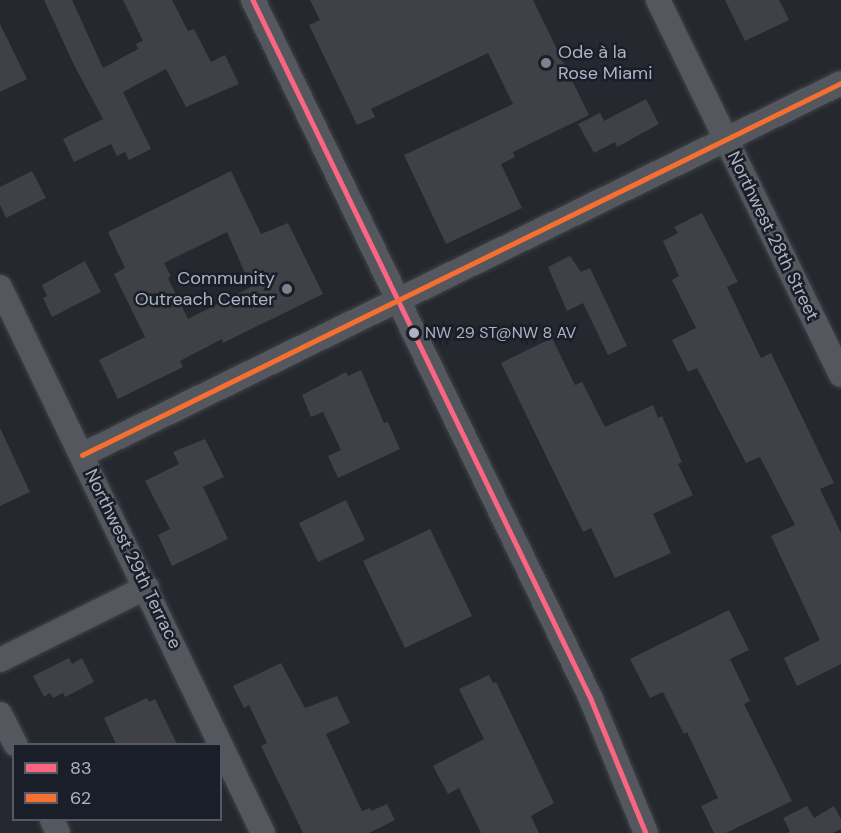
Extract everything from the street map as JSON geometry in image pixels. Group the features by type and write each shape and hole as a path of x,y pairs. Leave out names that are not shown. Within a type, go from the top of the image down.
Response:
{"street":[{"path":"253,0 591,699 646,833"},
{"name":"Northwest 28th Street","path":"658,0 841,375"},
{"path":"82,455 841,84"},
{"name":"Northwest 29th Terrace","path":"0,287 221,743"},
{"path":"0,660 147,587"},
{"path":"0,714 14,743"},
{"name":"Northwest 29th Terrace","path":"222,746 263,833"}],"building":[{"path":"44,0 72,0 103,68 138,49 136,44 143,41 123,0 172,0 188,31 194,29 211,62 225,55 239,84 186,107 166,69 123,92 151,149 129,160 125,152 117,156 111,144 74,162 63,139 103,119 74,65"},
{"path":"310,0 533,0 589,115 513,152 515,157 501,164 522,208 446,244 404,155 513,104 488,53 371,109 375,117 357,125 309,25 320,20"},
{"path":"725,0 779,0 789,20 745,41"},
{"path":"0,24 27,79 0,92"},
{"path":"646,99 659,124 617,147 615,142 594,153 578,124 600,113 604,121"},
{"path":"32,171 46,198 6,218 0,205 0,187"},
{"path":"231,171 261,234 288,223 323,294 223,343 222,339 180,361 183,367 118,399 99,360 145,337 114,274 125,268 108,232","holes":["227,232 251,287 188,319 168,278 171,276 164,263"]},
{"path":"702,213 738,282 727,287 761,358 771,353 834,483 820,489 841,533 841,664 797,686 784,658 820,640 771,536 795,525 760,457 746,463 697,368 688,372 672,340 696,328 672,280 679,276 663,241 678,233 674,227"},
{"path":"570,256 581,272 590,268 627,346 608,355 583,303 567,311 548,267"},
{"path":"85,261 101,292 52,317 43,298 47,296 42,285"},
{"path":"552,338 575,385 582,382 605,427 653,405 658,418 662,416 682,462 678,464 693,495 653,514 671,553 615,578 591,528 583,532 501,363"},
{"path":"361,370 384,423 388,422 400,449 338,478 328,456 341,450 323,412 311,417 302,395 346,372 348,376"},
{"path":"0,428 30,492 0,506"},
{"path":"205,439 224,477 203,487 228,539 172,566 158,535 170,529 145,481 179,464 173,452"},
{"path":"346,500 365,540 318,562 299,523"},
{"path":"430,529 472,616 405,648 363,561"},
{"path":"729,610 749,650 730,659 750,701 744,704 792,801 726,833 714,833 701,806 718,798 687,732 684,734 663,692 650,698 630,659"},
{"path":"69,658 72,664 82,658 94,682 65,697 63,693 53,698 50,693 44,697 33,676"},
{"path":"281,663 305,708 337,696 350,723 326,734 362,811 370,808 371,811 387,804 395,820 369,833 303,833 261,746 267,743 249,705 244,708 233,686"},
{"path":"489,675 493,683 496,682 554,803 531,816 539,833 481,833 459,788 448,794 433,766 484,739 459,689"},
{"path":"147,698 149,702 155,699 177,743 116,743 104,718"},
{"path":"807,806 814,818 834,806 841,819 841,829 833,833 787,833 790,831 783,818"}],"transit line":[{"name":"83","path":"253,0 591,699 646,833"},
{"name":"62","path":"82,455 841,83"}],"place":[{"name":"Ode à la Rose Miami","path":"546,63"},
{"name":"Community Outreach Center","path":"287,289"},
{"name":"NW 29 ST@NW 8 AV","path":"414,333"}]}
